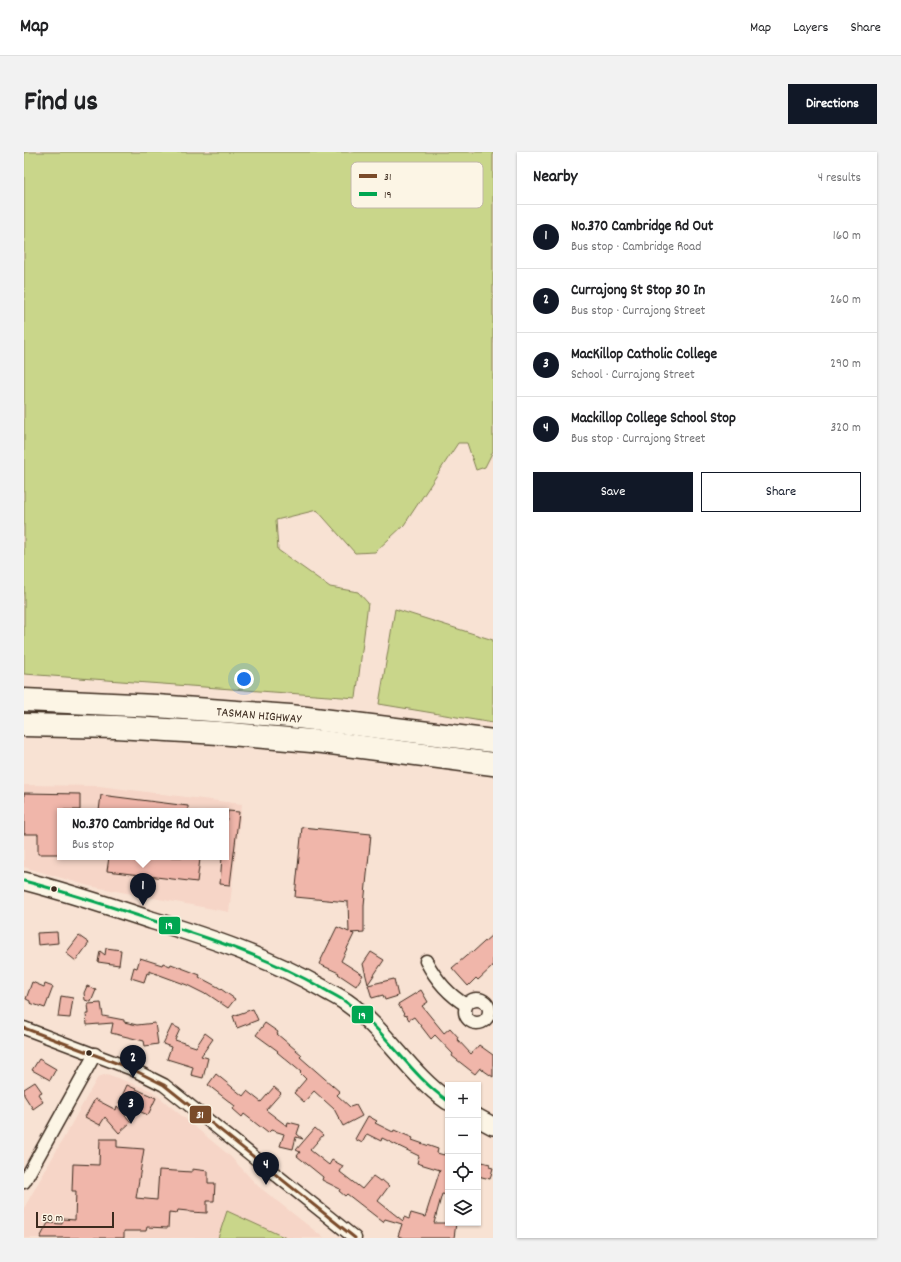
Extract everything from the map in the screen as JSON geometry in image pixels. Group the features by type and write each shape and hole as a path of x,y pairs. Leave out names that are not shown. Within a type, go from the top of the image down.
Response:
{"highway":[{"name":"TASMAN HIGHWAY","path":"24,700 156,706 290,716 493,741"},
{"name":"TASMAN HIGHWAY","path":"24,725 116,727 219,732 323,742 493,764"}],"main road":[{"path":"24,881 74,894 183,930 274,963 296,973 346,1002 363,1016 445,1099"},
{"path":"481,1120 493,1126"}],"street":[{"path":"426,961 432,973 456,999 466,1005"},
{"path":"489,997 488,1004 490,1011 487,1018 489,1025 469,1020 465,1013 466,1005 475,998 482,999 489,997"},
{"path":"24,1028 132,1069 164,1085 355,1238"},
{"path":"24,1182 95,1054"}],"shaded area":[{"path":"24,785 99,786 242,804 229,912 89,886 24,867"},
{"path":"107,1074 152,1091 230,1156 258,1186 324,1238 24,1238 24,1208 98,1077"}],"green space":[{"path":"24,152 493,152 493,451 485,467 476,470 467,443 458,443 404,525 375,552 355,553 317,510 276,520 278,550 330,587 358,592 368,603 356,698 24,674"},
{"path":"395,609 493,640 493,723 379,704"},
{"path":"227,1211 286,1238 218,1238"}],"building":[{"path":"24,793 80,794 80,808 57,808 57,854 38,854 38,834 24,834"},
{"path":"101,795 188,806 188,808 99,808"},
{"path":"229,811 239,812 230,885 220,884 222,860 229,860"},
{"path":"302,827 371,834 364,905 364,932 351,933 354,934 341,961 363,975 356,986 338,974 339,973 319,964 337,927 349,932 348,902 295,897"},
{"path":"109,860 200,860 197,882 107,871"},
{"path":"57,932 58,943 38,945 37,933"},
{"path":"493,934 493,966 478,980 476,978 468,986 452,968"},
{"path":"79,936 89,943 76,961 66,953"},
{"path":"106,948 121,950 119,965 98,962 100,951 105,955"},
{"path":"371,952 384,960 368,984 363,964"},
{"path":"140,958 162,965 163,963 170,966 171,964 200,975 199,977 218,987 235,999 228,1008 206,993 205,994 187,985 149,971 149,974 147,973 144,982 131,978 134,967 137,968"},
{"path":"394,979 398,996 385,1000 383,995 372,998 368,985"},
{"path":"32,982 44,987 45,984 53,987 45,1008 30,1003 30,1001 26,999"},
{"path":"87,986 96,990 91,1002 85,1000 84,993"},
{"path":"421,990 428,1002 422,1006 444,1033 450,1028 458,1037 457,1039 471,1054 479,1045 493,1055 493,1077 480,1068 475,1074 452,1056 453,1054 435,1035 431,1039 414,1017 409,1020 406,1015 405,1016 398,1004"},
{"path":"61,996 73,998 70,1018 58,1017"},
{"path":"101,1003 103,1016 124,1020 124,1022 137,1025 155,1023 158,1044 145,1046 144,1041 111,1033 113,1023 87,1025 86,1014 89,1014 88,1004"},
{"path":"253,1009 258,1020 237,1028 233,1016"},
{"path":"265,1023 278,1032 277,1034 302,1055 300,1057 340,1092 337,1095 350,1107 356,1105 362,1116 343,1126 334,1109 314,1091 304,1102 294,1093 306,1079 300,1073 301,1072 277,1052 278,1051 256,1035"},
{"path":"172,1025 180,1029 175,1040 196,1047 205,1033 213,1039 201,1056 208,1058 203,1078 191,1075 193,1067 167,1059 171,1047 163,1044"},
{"path":"39,1059 56,1069 50,1080 32,1070"},
{"path":"216,1074 243,1096 247,1091 261,1102 274,1087 281,1093 266,1110 287,1126 288,1122 300,1125 297,1134 303,1139 296,1137 293,1149 280,1146 284,1134 271,1130 268,1133 244,1114 242,1117 233,1109 235,1106 208,1085"},
{"path":"35,1082 42,1092 38,1094 43,1102 33,1109 24,1095 24,1089"},
{"path":"127,1085 156,1098 148,1115 119,1103"},
{"path":"95,1099 116,1110 117,1106 131,1122 119,1133 105,1117 100,1125 85,1117"},
{"path":"368,1116 377,1121 375,1123 393,1132 394,1130 413,1138 412,1140 438,1149 437,1153 444,1155 445,1152 445,1194 442,1194 434,1223 445,1223 445,1226 456,1226 454,1238 404,1238 398,1236 402,1224 385,1219 383,1222 347,1194 345,1196 339,1191 340,1189 322,1180 323,1177 297,1156 300,1152 296,1150 315,1128 323,1135 310,1150 329,1165 332,1160 343,1166 340,1172 362,1189 373,1176 380,1181 382,1180 389,1186 378,1201 403,1221 404,1217 409,1219 411,1213 425,1217 440,1170 417,1163 419,1156 382,1138 381,1141 367,1134 362,1143 355,1139"},
{"path":"100,1139 117,1139 117,1147 144,1149 136,1198 157,1200 159,1170 192,1172 192,1169 208,1171 208,1183 215,1183 214,1201 207,1201 207,1213 178,1210 177,1213 169,1212 168,1228 147,1227 146,1231 124,1231 124,1238 40,1238 48,1223 62,1224 63,1219 75,1220 76,1191 72,1191 73,1164 99,1165"},
{"path":"481,1162 490,1164 489,1167 493,1168 490,1179 481,1177"}],"transit line":[{"name":"19","path":"24,881 88,899 195,934 260,958 302,977 340,998 360,1013 373,1025 421,1078 445,1099"},
{"name":"31","path":"24,1028 132,1069 164,1085 355,1238"}],"place":[{"name":"No.370 Cambridge Rd Out","path":"143,906"},
{"name":"Currajong St Stop 30 In","path":"133,1078"},
{"name":"MacKillop Catholic College","path":"131,1124"},
{"name":"Mackillop College School Stop","path":"266,1185"}]}
